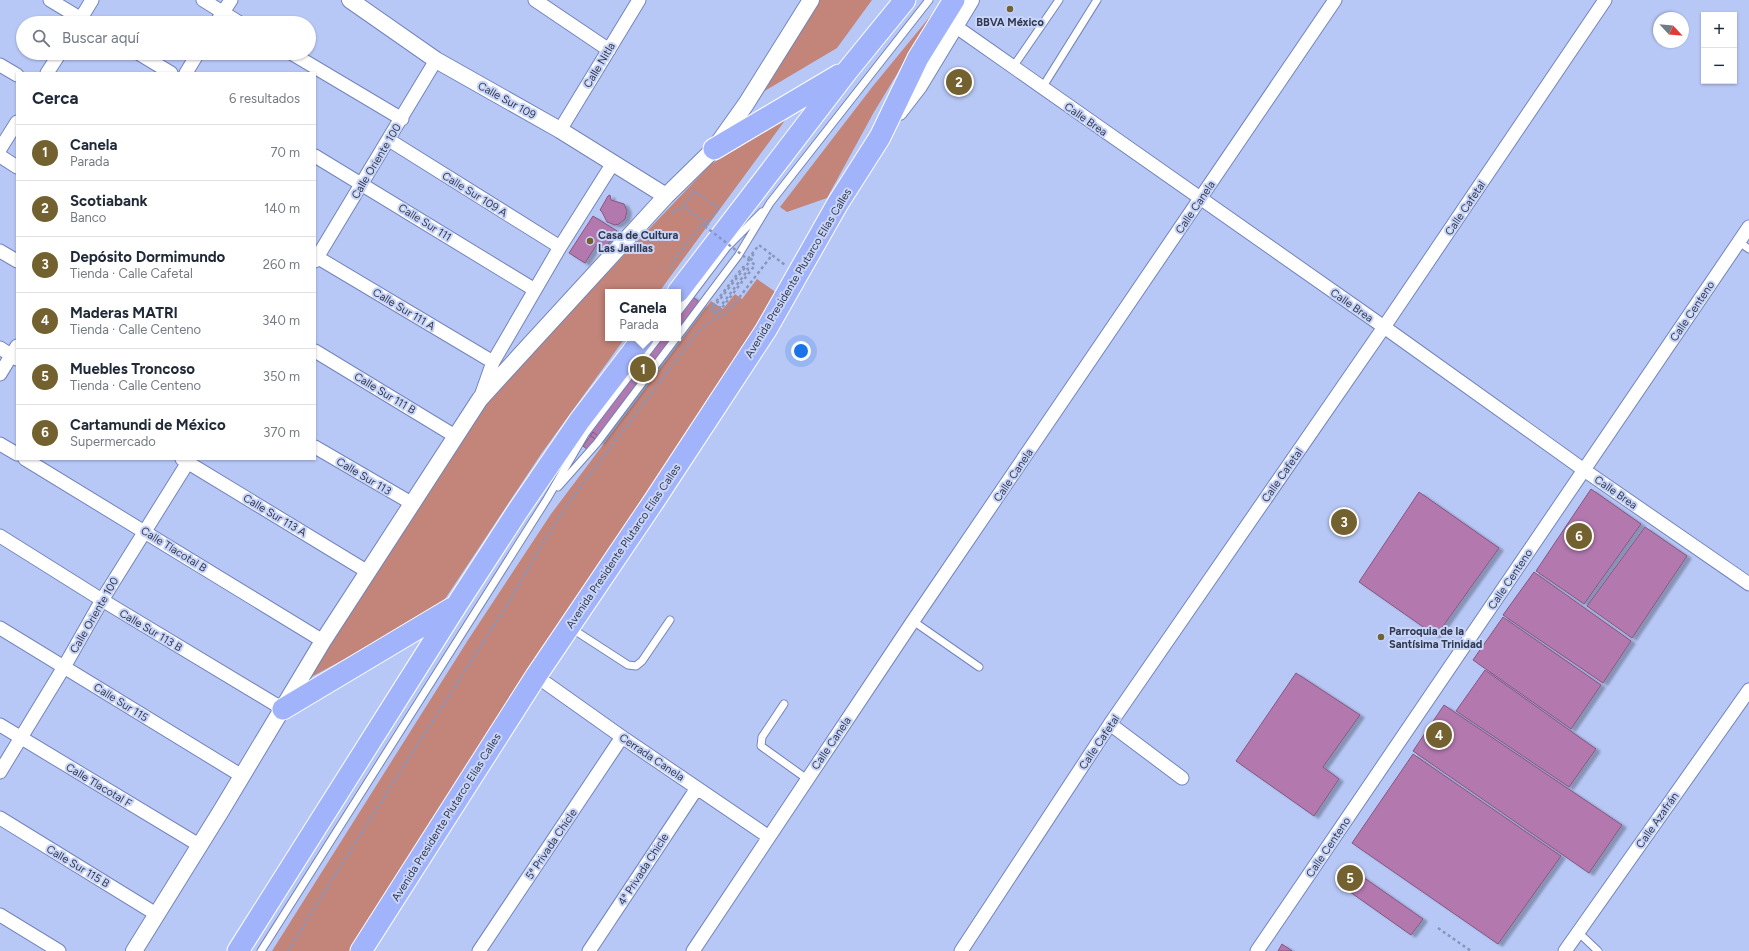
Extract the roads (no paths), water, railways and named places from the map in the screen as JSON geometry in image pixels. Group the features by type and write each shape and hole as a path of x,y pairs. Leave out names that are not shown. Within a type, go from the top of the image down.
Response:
{"main road":[{"path":"680,289 848,70 905,0"},
{"name":"Avenida Presidente Plutarco Elías Calles","path":"361,951 536,676 766,330 838,203 880,138 918,58 954,0"},
{"path":"714,149 848,70"},
{"path":"238,951 456,606 580,420 641,341"},
{"path":"283,709 456,606"}],"street":[{"path":"50,0 73,16"},
{"path":"85,16 92,0"},
{"path":"203,0 218,16"},
{"path":"221,16 231,0"},
{"name":"Calle Sur 109","path":"350,0 436,60 560,130 666,196"},
{"path":"534,0 608,50"},
{"name":"Calle Nitla","path":"560,130 639,0"},
{"path":"134,951 283,709 323,641 480,399 666,196 714,149 746,104 811,0"},
{"name":"Avenida Presidente Plutarco Elías Calles","path":"880,138 919,86 971,0"},
{"name":"Calle Canela","path":"693,951 913,621 1335,0"},
{"name":"Calle Cafetal","path":"961,951 1110,724 1384,327 1604,0"},
{"name":"Calle Brea","path":"955,26 1384,327 1584,470 1749,584"},
{"path":"48,72 55,60"},
{"path":"150,60 169,72"},
{"path":"187,72 194,60"},
{"path":"303,60 402,119"},
{"name":"Calle Oriente 100","path":"316,258 402,119 436,60"},
{"path":"0,65 16,74"},
{"path":"0,149 16,124"},
{"name":"Calle Sur 109 A","path":"389,140 560,247"},
{"path":"0,156 16,166"},
{"name":"Calle Sur 111","path":"316,157 535,290"},
{"path":"480,399 493,362 560,247 613,163"},
{"name":"Calle Centeno","path":"1257,951 1584,470 1744,246 1749,227"},
{"path":"0,251 16,260"},
{"name":"Calle Sur 111 A","path":"316,258 493,362"},
{"path":"0,374 11,352"},
{"name":"Calle Sur 111 B","path":"316,352 455,436"},
{"path":"0,444 16,453"},
{"name":"Calle Sur 113","path":"316,448 412,504"},
{"name":"Calle Tlacotal B","path":"27,460 323,641"},
{"name":"Calle Oriente 100","path":"0,772 22,738 102,600 187,460"},
{"name":"Calle Sur 113 A","path":"187,460 368,572"},
{"name":"Calle Sur 113 B","path":"0,536 102,600 283,709"},
{"name":"Calle Sur 115","path":"0,628 242,776"},
{"name":"Cerrada Canela","path":"536,676 622,737 769,837"},
{"name":"Calle Azafrán","path":"1565,951 1749,690"},
{"path":"1110,724 1182,778"},
{"name":"Calle Tlacotal F","path":"0,725 199,846"},
{"name":"5ª Privada Chicle","path":"479,951 622,737"},
{"name":"4ª Privada Chicle","path":"589,951 697,788"},
{"name":"Calle Sur 115 B","path":"0,818 156,914"},
{"path":"0,915 59,951"}],"lane":[{"path":"681,308 727,248 770,203 929,0"},
{"path":"1013,67 1059,0"},
{"path":"1042,88 1097,0"},
{"path":"681,332 738,256 770,203"},
{"path":"261,951 547,500 585,434 656,341"},
{"path":"547,500 597,443 674,341"},
{"path":"570,626 628,665 636,666 642,661 670,620"},
{"path":"913,621 979,667"},
{"path":"784,704 762,738 761,746 807,779"},
{"path":"1578,932 1598,951"}],"place":[{"name":"BBVA México","path":"1010,9"},
{"name":"Scotiabank","path":"959,82"},
{"name":"Casa de Cultura Las Jarillas","path":"590,241"},
{"name":"Canela","path":"643,369"},
{"name":"Depósito Dormimundo","path":"1344,522"},
{"name":"Cartamundi de México","path":"1579,536"},
{"name":"Parroquia de la Santísima Trinidad","path":"1381,637"},
{"name":"Maderas MATRI","path":"1439,735"},
{"name":"Muebles Troncoso","path":"1350,878"}]}
